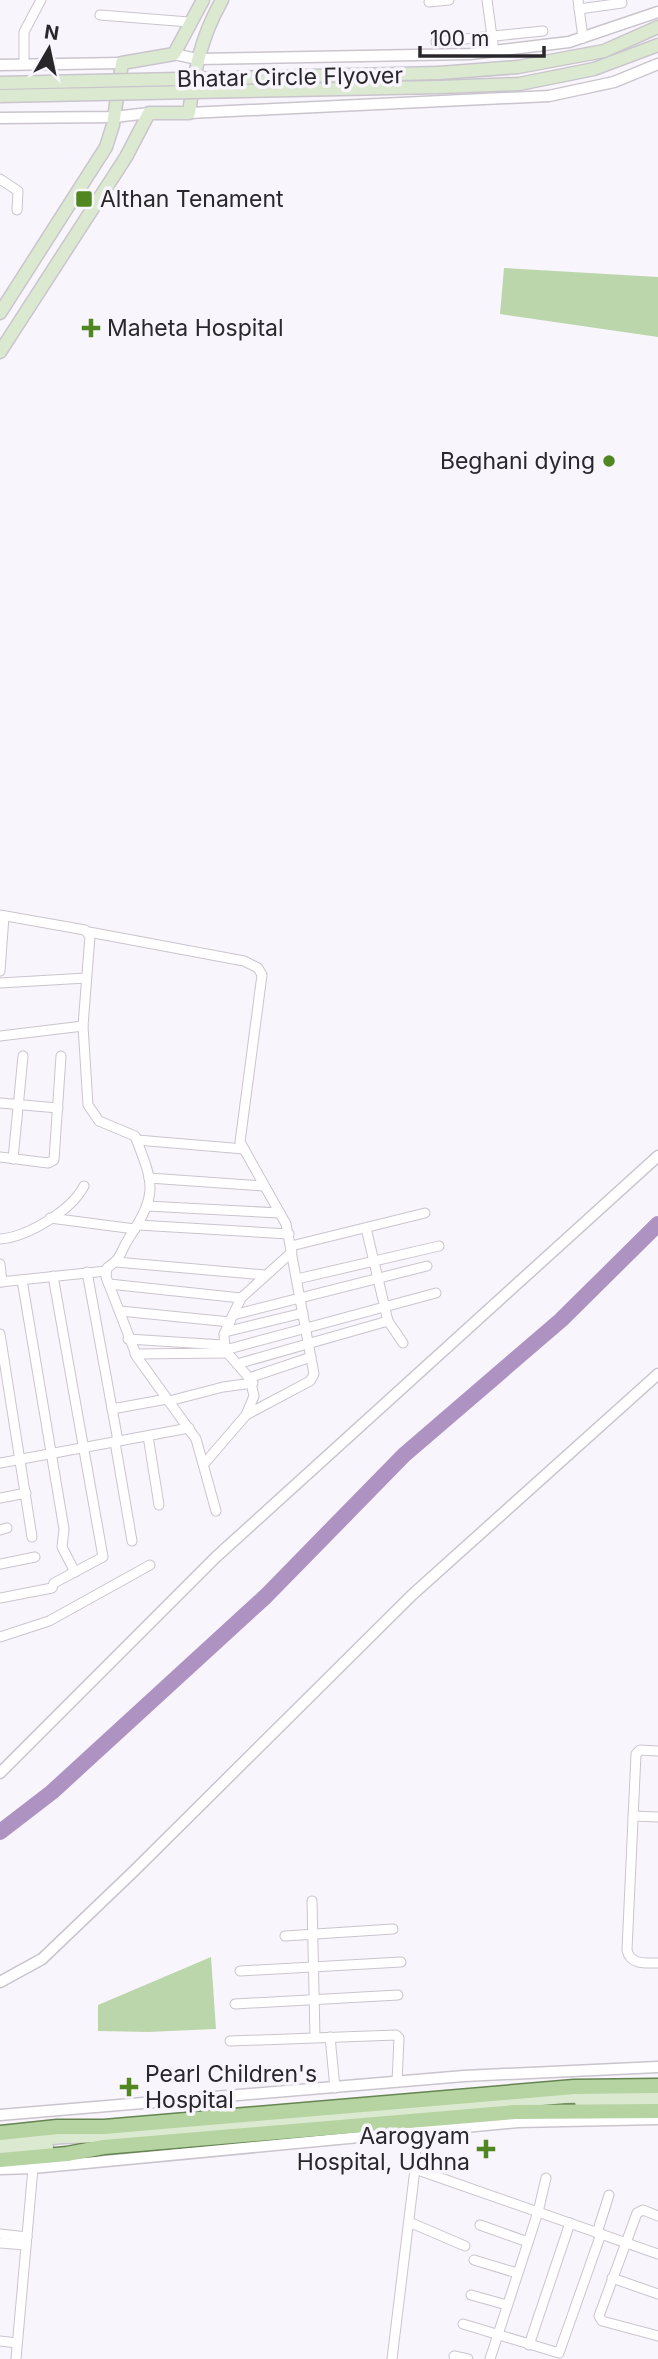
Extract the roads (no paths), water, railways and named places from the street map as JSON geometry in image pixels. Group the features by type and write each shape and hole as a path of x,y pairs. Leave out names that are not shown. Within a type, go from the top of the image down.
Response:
{"main road":[{"path":"0,313 106,147 114,117 122,63 174,54 203,0"},
{"path":"0,352 126,157 149,113 189,113 197,59 209,25 222,0"},
{"name":"Bhatar Circle Flyover","path":"0,83 439,73 518,67 604,51 658,27"},
{"name":"Bhatar Circle Flyover","path":"0,96 519,84 594,69 658,45"},
{"path":"0,2133 57,2127 104,2127 574,2087 658,2086"},
{"path":"0,2152 120,2136 599,2094 658,2094"},
{"path":"549,2100 658,2104"},
{"path":"0,2160 67,2154 104,2147 515,2112 658,2111"},
{"path":"0,2143 63,2137 120,2136"}],"street":[{"path":"24,64 24,32 41,0"},
{"path":"429,2 449,0"},
{"path":"487,0 494,51"},
{"path":"583,38 579,5 622,3"},
{"path":"174,54 197,59 470,54 569,42 658,12"},
{"path":"100,15 189,22"},
{"path":"436,42 543,31"},
{"path":"0,65 122,63"},
{"path":"189,113 549,96 614,82 658,64"},
{"path":"0,118 114,117 149,113"},
{"path":"0,179 18,191 17,209"},
{"path":"0,971 2,916 244,961 258,968 262,975 240,1142 289,1234 314,1374 312,1379 246,1415"},
{"path":"0,1264 1,1282 106,1271 120,1259 127,1240 147,1206 148,1165 135,1136 99,1121 88,1105 83,1026 89,932"},
{"path":"0,983 86,978"},
{"path":"0,1036 83,1026"},
{"path":"12,1159 23,1056"},
{"path":"0,1157 52,1162 55,1156 61,1056"},
{"path":"0,1103 58,1108"},
{"path":"137,1140 244,1149"},
{"path":"0,1773 216,1557 658,1156"},
{"path":"149,1178 264,1186"},
{"path":"0,1239 21,1235 50,1218 79,1196 84,1186"},
{"path":"147,1206 279,1213"},
{"path":"204,1464 246,1415 254,1396 251,1380 225,1349 225,1332 241,1298 291,1249 425,1213"},
{"path":"50,1218 137,1227 289,1234"},
{"path":"366,1228 388,1321 403,1343"},
{"path":"297,1279 439,1246"},
{"path":"116,1262 265,1275"},
{"path":"120,1311 232,1318 300,1297 426,1266"},
{"path":"106,1271 135,1354 199,1445 216,1511"},
{"path":"87,1272 132,1541"},
{"path":"0,1598 52,1588 54,1583 103,1557 53,1276"},
{"path":"22,1280 64,1529 62,1547 75,1572"},
{"path":"109,1284 241,1298"},
{"path":"135,1354 225,1349 436,1293"},
{"path":"225,1332 303,1313"},
{"path":"237,1364 388,1321"},
{"path":"0,1335 32,1537"},
{"path":"128,1339 225,1349"},
{"path":"112,1409 168,1400 251,1380 311,1357"},
{"path":"0,1982 42,1959 412,1595 658,1374"},
{"path":"0,1463 189,1428"},
{"path":"148,1436 159,1505"},
{"path":"0,1498 26,1493"},
{"path":"0,1564 35,1557"},
{"path":"0,1637 49,1621 150,1565"},
{"path":"658,1751 640,1750 636,1754 628,1950 633,1960 658,1963"},
{"path":"633,1816 658,1817"},
{"path":"312,1901 315,2037"},
{"path":"285,1936 393,1930"},
{"path":"240,1971 401,1962"},
{"path":"235,2004 398,1995"},
{"path":"230,2041 396,2035 399,2038 397,2082"},
{"path":"330,2037 335,2088"},
{"path":"0,2115 464,2076 658,2067"},
{"path":"0,2169 518,2122 658,2119"},
{"path":"392,2359 415,2169 416,2130"},
{"path":"16,2359 33,2168"},
{"path":"415,2169 658,2254"},
{"path":"490,2359 538,2212 546,2178"},
{"path":"463,2324 553,2353 561,2351 609,2195"},
{"path":"658,2216 639,2211 600,2313 602,2321 658,2336"},
{"path":"409,2222 466,2246"},
{"path":"529,2345 570,2223"},
{"path":"480,2225 528,2242"},
{"path":"0,2234 27,2241"},
{"path":"0,2243 27,2241"},
{"path":"474,2260 517,2273"},
{"path":"612,2278 658,2294"},
{"path":"471,2295 507,2305"},
{"path":"0,2341 17,2343"},
{"path":"454,2356 468,2359"}],"waterway":[{"path":"0,1832 52,1792 266,1596 404,1455 561,1320 658,1224"}],"place":[{"name":"Althan Tenament","path":"84,199"},
{"name":"Maheta Hospital","path":"91,328"},
{"name":"Beghani dying","path":"609,461"},
{"name":"Pearl Children's Hospital","path":"129,2087"},
{"name":"Aarogyam Hospital, Udhna","path":"486,2149"}]}
